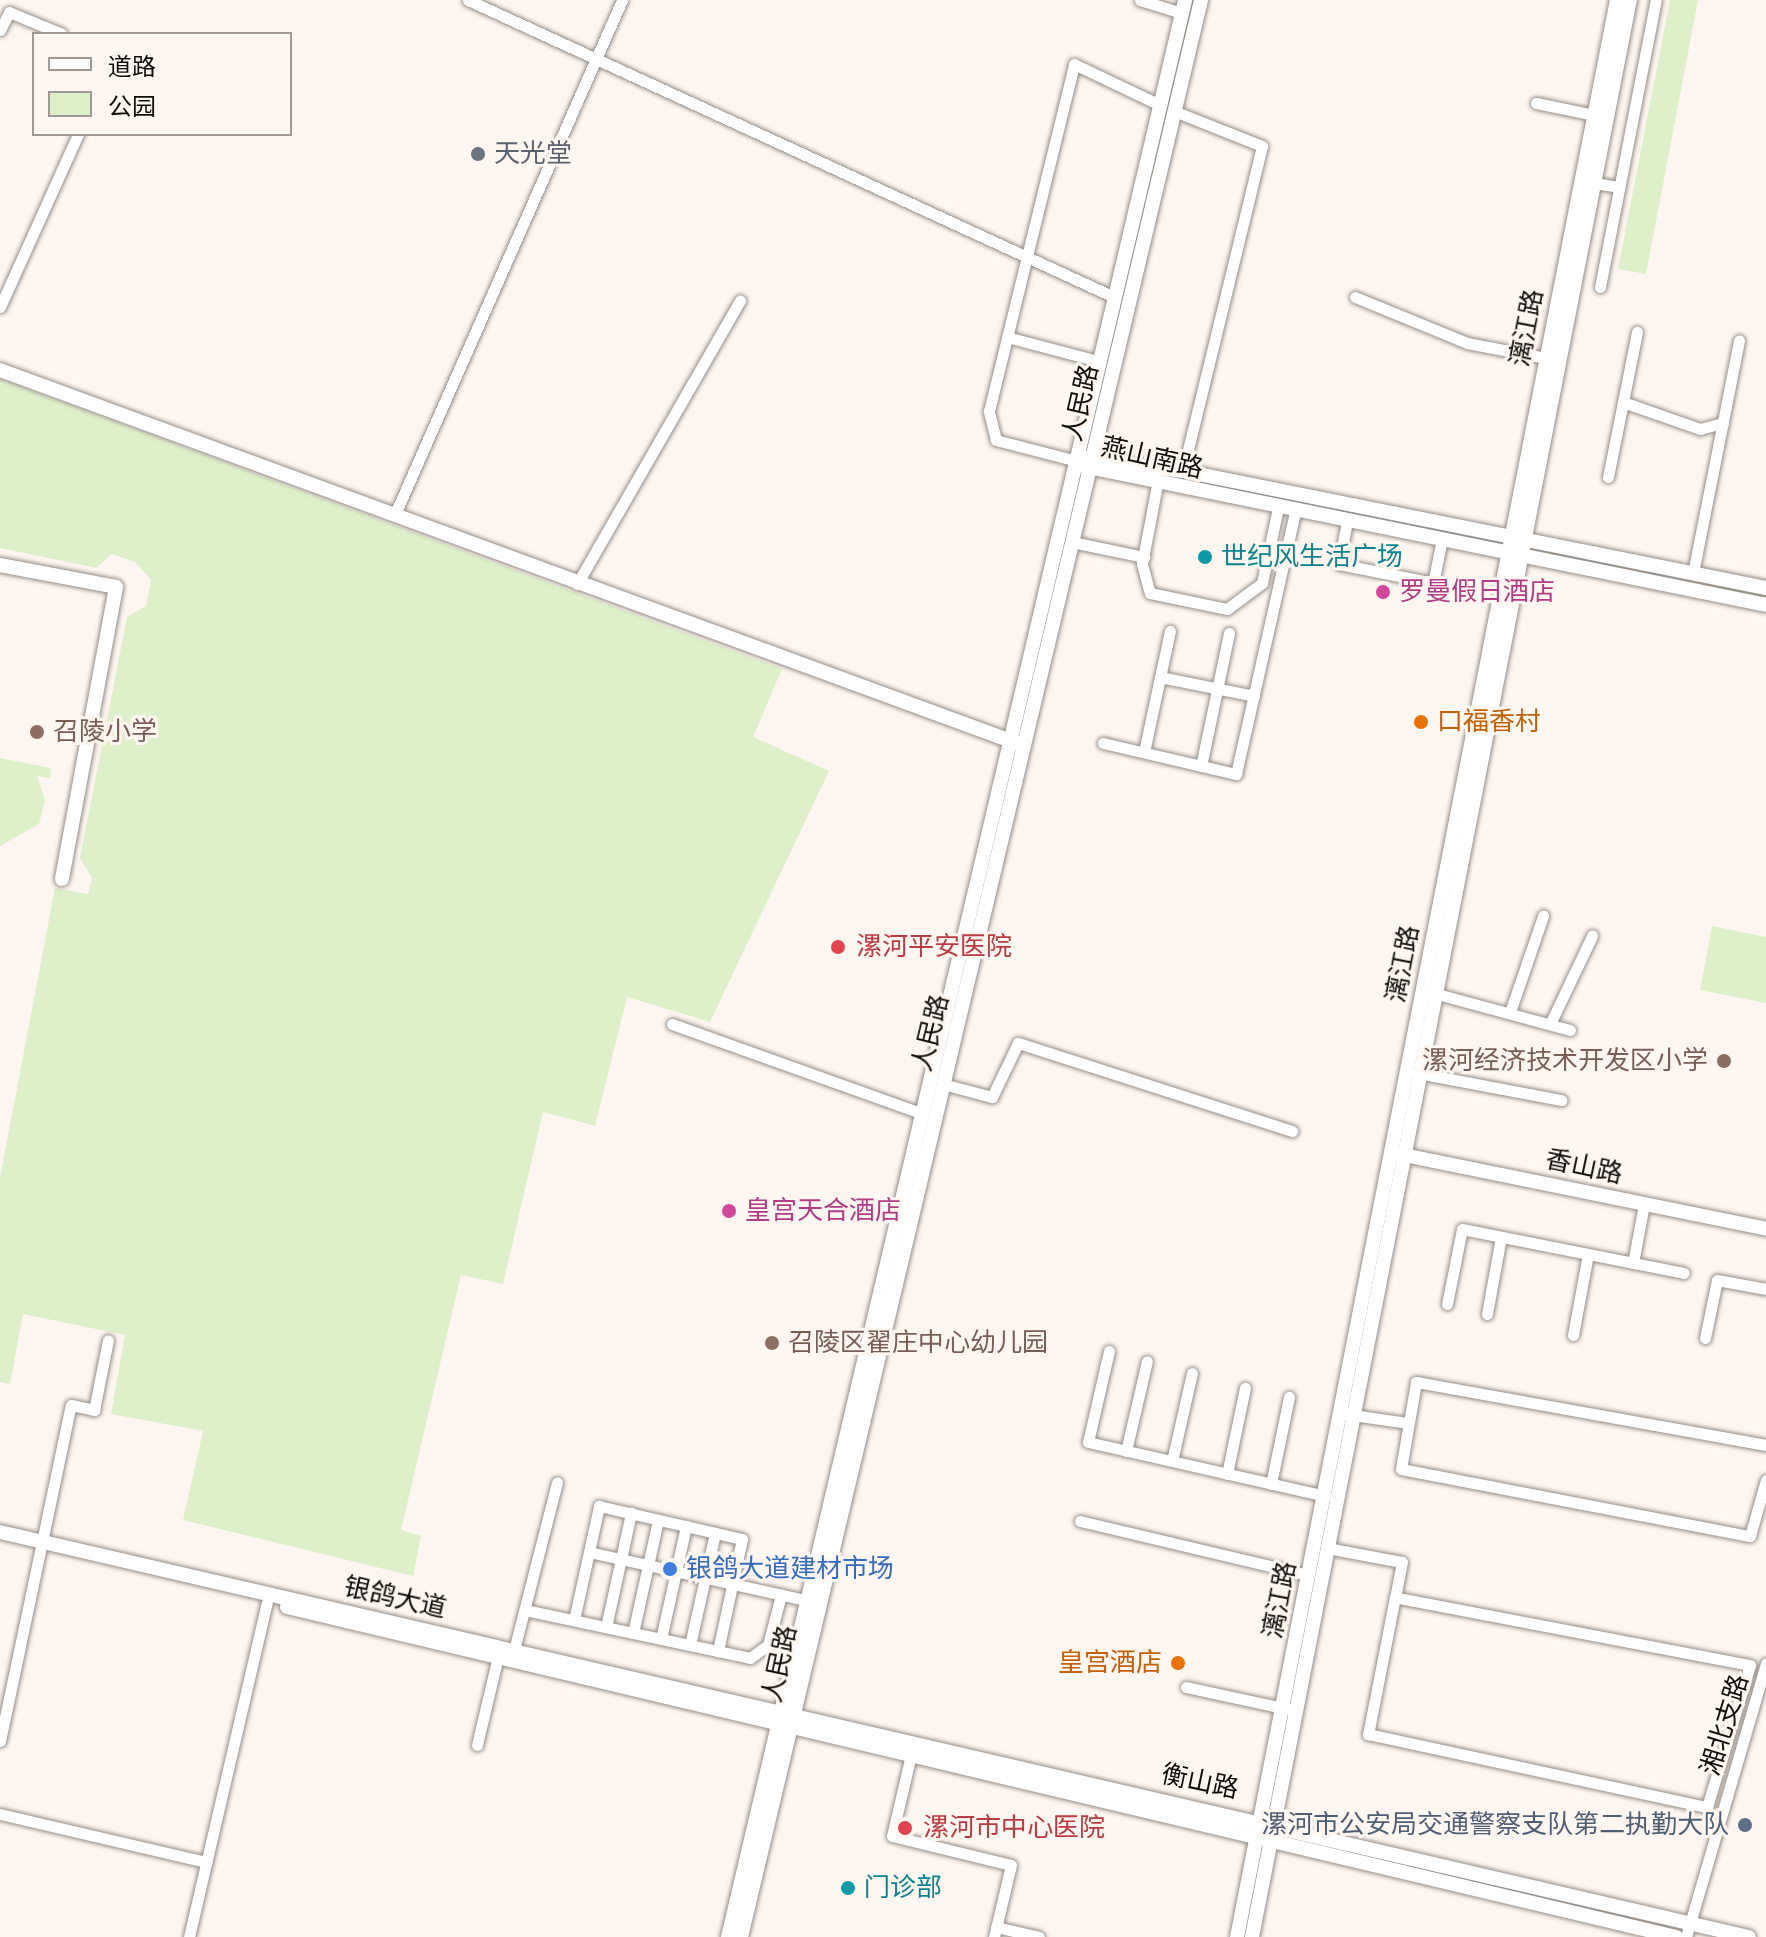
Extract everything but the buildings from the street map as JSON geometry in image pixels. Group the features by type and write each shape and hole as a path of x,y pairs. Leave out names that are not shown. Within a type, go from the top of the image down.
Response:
{"street":[{"path":"468,0 599,58 1026,261 1114,297"},
{"path":"395,514 622,0"},
{"path":"1140,0 1183,7"},
{"name":"人民路","path":"785,1721 806,1600 1008,740 1077,461 1098,361 1167,108 1201,0"},
{"name":"漓江路","path":"1517,537 1546,358 1617,0"},
{"name":"漓江路","path":"1252,1937 1267,1822 1289,1709 1327,1548 1347,1414 1513,554 1594,183 1630,0"},
{"path":"1600,287 1656,0"},
{"name":"人民路","path":"741,1937 747,1886 785,1721 1026,746 1094,456 1167,108 1183,7"},
{"path":"0,30 9,12 57,32"},
{"path":"1077,461 996,440 989,411 1074,64 1167,108 1262,146 1183,471"},
{"path":"1536,103 1594,115"},
{"path":"0,307 77,136"},
{"path":"1594,183 1619,187"},
{"path":"1355,297 1467,343 1546,358"},
{"path":"577,584 740,301"},
{"path":"1608,477 1637,332"},
{"path":"1007,337 1098,361"},
{"path":"1690,589 1739,340"},
{"path":"0,370 1026,746"},
{"path":"1623,402 1700,429 1723,423"},
{"name":"燕山南路","path":"1077,461 1094,456 1183,471 1766,588"},
{"name":"燕山南路","path":"1077,461 1090,473 1442,539 1766,605"},
{"path":"1157,485 1144,557 1150,593 1227,609 1262,583 1278,508"},
{"path":"1341,502 1339,564 1433,583 1442,539"},
{"path":"1103,743 1236,774 1295,512"},
{"path":"1072,542 1144,557"},
{"path":"0,565 116,587 62,879"},
{"path":"1144,752 1170,631"},
{"path":"1201,766 1229,633"},
{"path":"1160,677 1254,696"},
{"path":"1510,1012 1543,916"},
{"path":"1550,1024 1592,936"},
{"path":"1428,992 1570,1030"},
{"name":"漓江路","path":"1397,1153 1418,1073 1428,992"},
{"path":"672,1024 920,1113"},
{"path":"943,1084 992,1097 1018,1043 1292,1131"},
{"path":"1418,1073 1561,1100"},
{"name":"香山路","path":"1397,1153 1766,1229"},
{"path":"1633,1263 1644,1204"},
{"path":"1447,1304 1462,1229 1684,1273"},
{"path":"1487,1314 1501,1237"},
{"path":"1573,1335 1588,1254"},
{"path":"1705,1338 1717,1280 1766,1289"},
{"path":"0,1741 71,1405 94,1410 108,1340"},
{"path":"1109,1351 1088,1442 1325,1496"},
{"path":"1126,1451 1147,1361"},
{"path":"1172,1461 1192,1373"},
{"path":"1766,1445 1416,1382 1401,1469 1750,1536 1766,1480"},
{"path":"1227,1474 1245,1388"},
{"path":"1271,1484 1289,1397"},
{"path":"1347,1414 1408,1423"},
{"name":"漓江路","path":"1289,1709 1309,1575 1325,1496 1347,1414"},
{"path":"477,1745 504,1651 525,1610 557,1482"},
{"path":"574,1620 599,1506 742,1539 718,1651"},
{"path":"606,1627 631,1513"},
{"path":"633,1633 658,1520"},
{"path":"1080,1521 1309,1575"},
{"path":"661,1639 686,1526"},
{"name":"银鸽大道","path":"0,1532 43,1546 267,1603 504,1651"},
{"path":"690,1645 715,1533"},
{"name":"银鸽大道","path":"0,1541 43,1546 504,1651 785,1721"},
{"path":"1327,1548 1402,1562 1395,1597 1368,1734 1707,1807 1750,1665 1395,1597"},
{"path":"589,1552 806,1600"},
{"path":"525,1610 718,1651 761,1653 781,1595"},
{"path":"189,1937 267,1603"},
{"name":"湘北支路","path":"1688,1930 1766,1663"},
{"path":"1186,1687 1289,1709"},
{"name":"衡山路","path":"785,1721 910,1759 1676,1937"},
{"name":"衡山路","path":"785,1721 1267,1822 1688,1930 1749,1937"},
{"path":"910,1759 892,1836 1011,1865 995,1932 1039,1937"},
{"path":"0,1814 206,1862"},
{"name":"漓江路","path":"1237,1937 1264,1840"},
{"name":"人民路","path":"728,1937 747,1886"}],"green space":[{"path":"1670,0 1698,0 1646,274 1618,269"},
{"path":"0,379 782,669 753,737 829,771 710,1022 627,997 595,1126 543,1112 503,1284 461,1275 401,1530 421,1536 413,1576 183,1520 203,1431 111,1414 125,1335 23,1314 10,1384 0,1382 0,1178 55,888 88,894 92,878 80,858 127,617 146,606 151,580 135,562 112,554 96,568 0,548"},
{"path":"0,758 51,768 50,778 37,776 45,800 39,824 0,846"},
{"path":"1712,926 1766,937 1766,1003 1700,990"}],"place":[{"name":"天光堂","path":"478,154"},
{"name":"世纪风生活广场","path":"1205,557"},
{"name":"罗曼假日酒店","path":"1383,592"},
{"name":"口福香村","path":"1421,722"},
{"name":"召陵小学","path":"37,732"},
{"name":"漯河平安医院","path":"838,947"},
{"name":"漯河经济技术开发区小学","path":"1724,1061"},
{"name":"皇宫天合酒店","path":"729,1211"},
{"name":"召陵区翟庄中心幼儿园","path":"772,1343"},
{"name":"银鸽大道建材市场","path":"670,1569"},
{"name":"皇宫酒店","path":"1178,1663"},
{"name":"漯河市公安局交通警察支队第二执勤大队","path":"1745,1825"},
{"name":"漯河市中心医院","path":"905,1828"},
{"name":"门诊部","path":"848,1888"}]}
